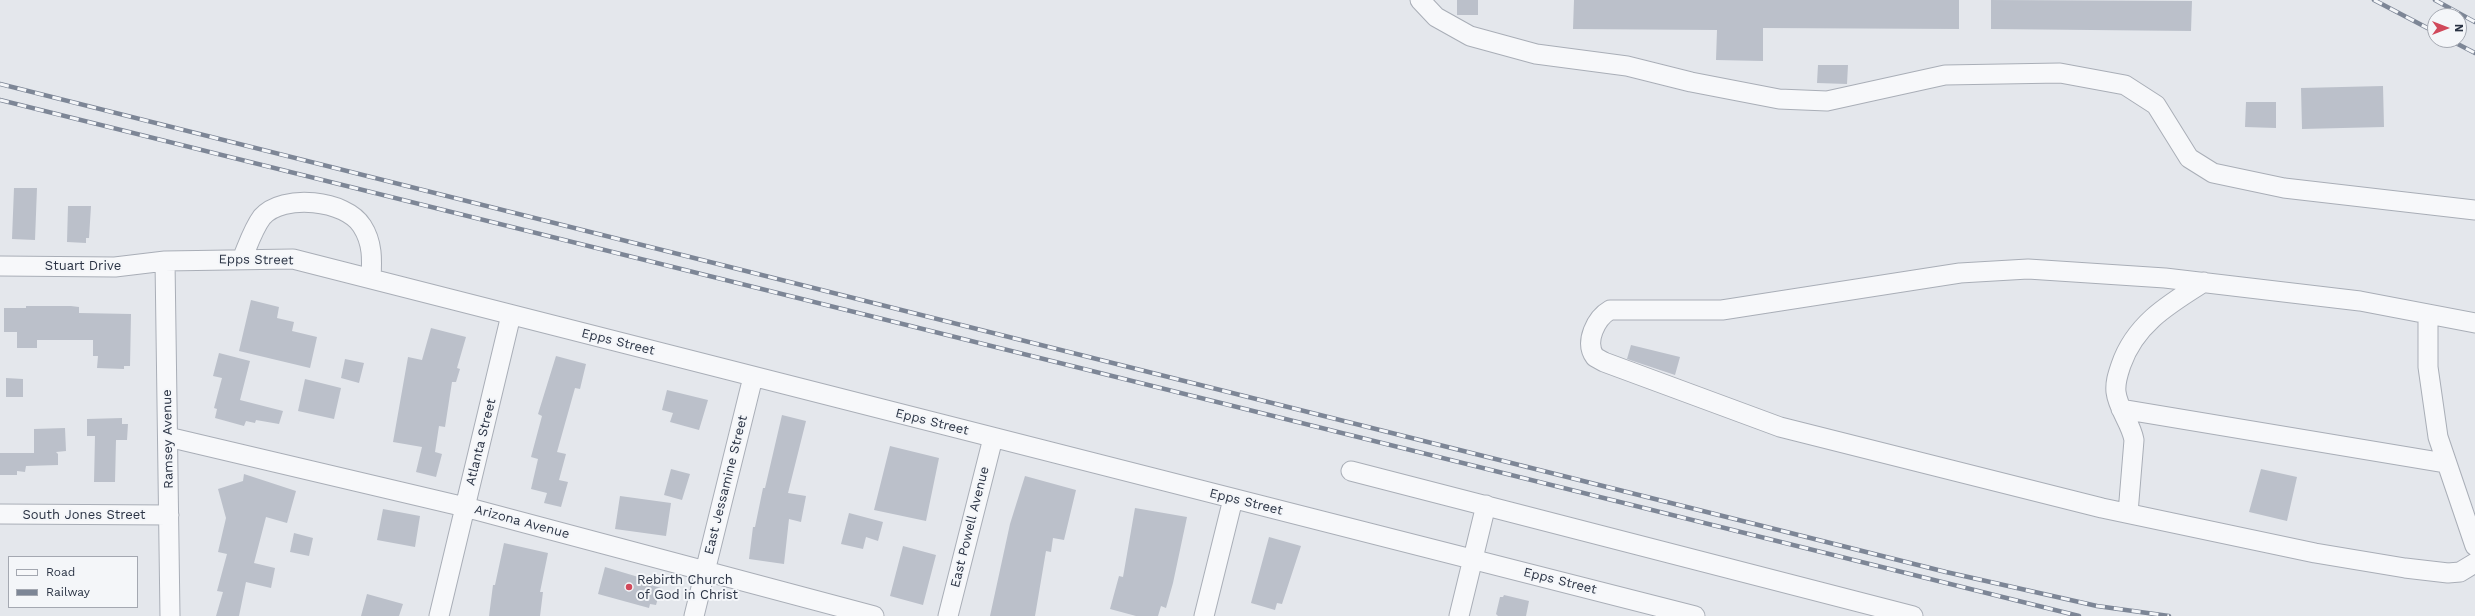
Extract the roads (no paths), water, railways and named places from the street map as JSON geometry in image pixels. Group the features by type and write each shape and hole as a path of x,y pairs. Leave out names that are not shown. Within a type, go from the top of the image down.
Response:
{"street":[{"path":"1420,0 1436,17 1470,36 1536,54 1627,66 1691,82 1778,99 1827,101 1945,75 2060,73 2125,85 2156,105 2189,158 2213,173 2284,188 2475,210"},
{"path":"242,258 255,228 263,217 272,210 284,204 317,204 343,210 362,224 370,240 372,279"},
{"name":"Epps Street","path":"165,261 242,258 293,259 1695,616"},
{"name":"Stuart Drive","path":"0,266 115,267 165,261"},
{"name":"Ramsey Avenue","path":"165,261 170,616"},
{"path":"2475,323 2360,301 2204,282 2028,269 1960,273 1722,310 1610,310 1602,314 1592,335 1591,352 1595,357 1604,362 1780,427 2128,513 2315,553 2404,568 2448,573 2460,572 2475,564"},
{"path":"2128,513 2134,440 2132,430 2121,409 2116,393 2116,379 2132,341 2140,329 2165,306 2204,282"},
{"path":"2428,314 2428,367 2434,416 2445,463 2475,546"},
{"name":"Atlanta Street","path":"439,616 511,315"},
{"name":"East Jessamine Street","path":"694,616 753,377"},
{"path":"2121,409 2445,463"},
{"name":"Arizona Avenue","path":"168,437 465,507 704,572 874,616"},
{"name":"East Powell Avenue","path":"948,616 993,438"},
{"path":"1351,471 1912,616"},
{"path":"1204,616 1233,499"},
{"path":"1459,616 1486,505"},
{"name":"South Jones Street","path":"0,514 169,515"}],"railway":[{"path":"2374,0 2427,28"},
{"path":"2435,0 2475,22"},
{"path":"2465,48 2475,53"},
{"path":"0,84 1946,572 2097,606 2169,616"},
{"path":"0,100 2079,616"}],"place":[{"name":"Rebirth Church of God in Christ","path":"629,587"}]}
